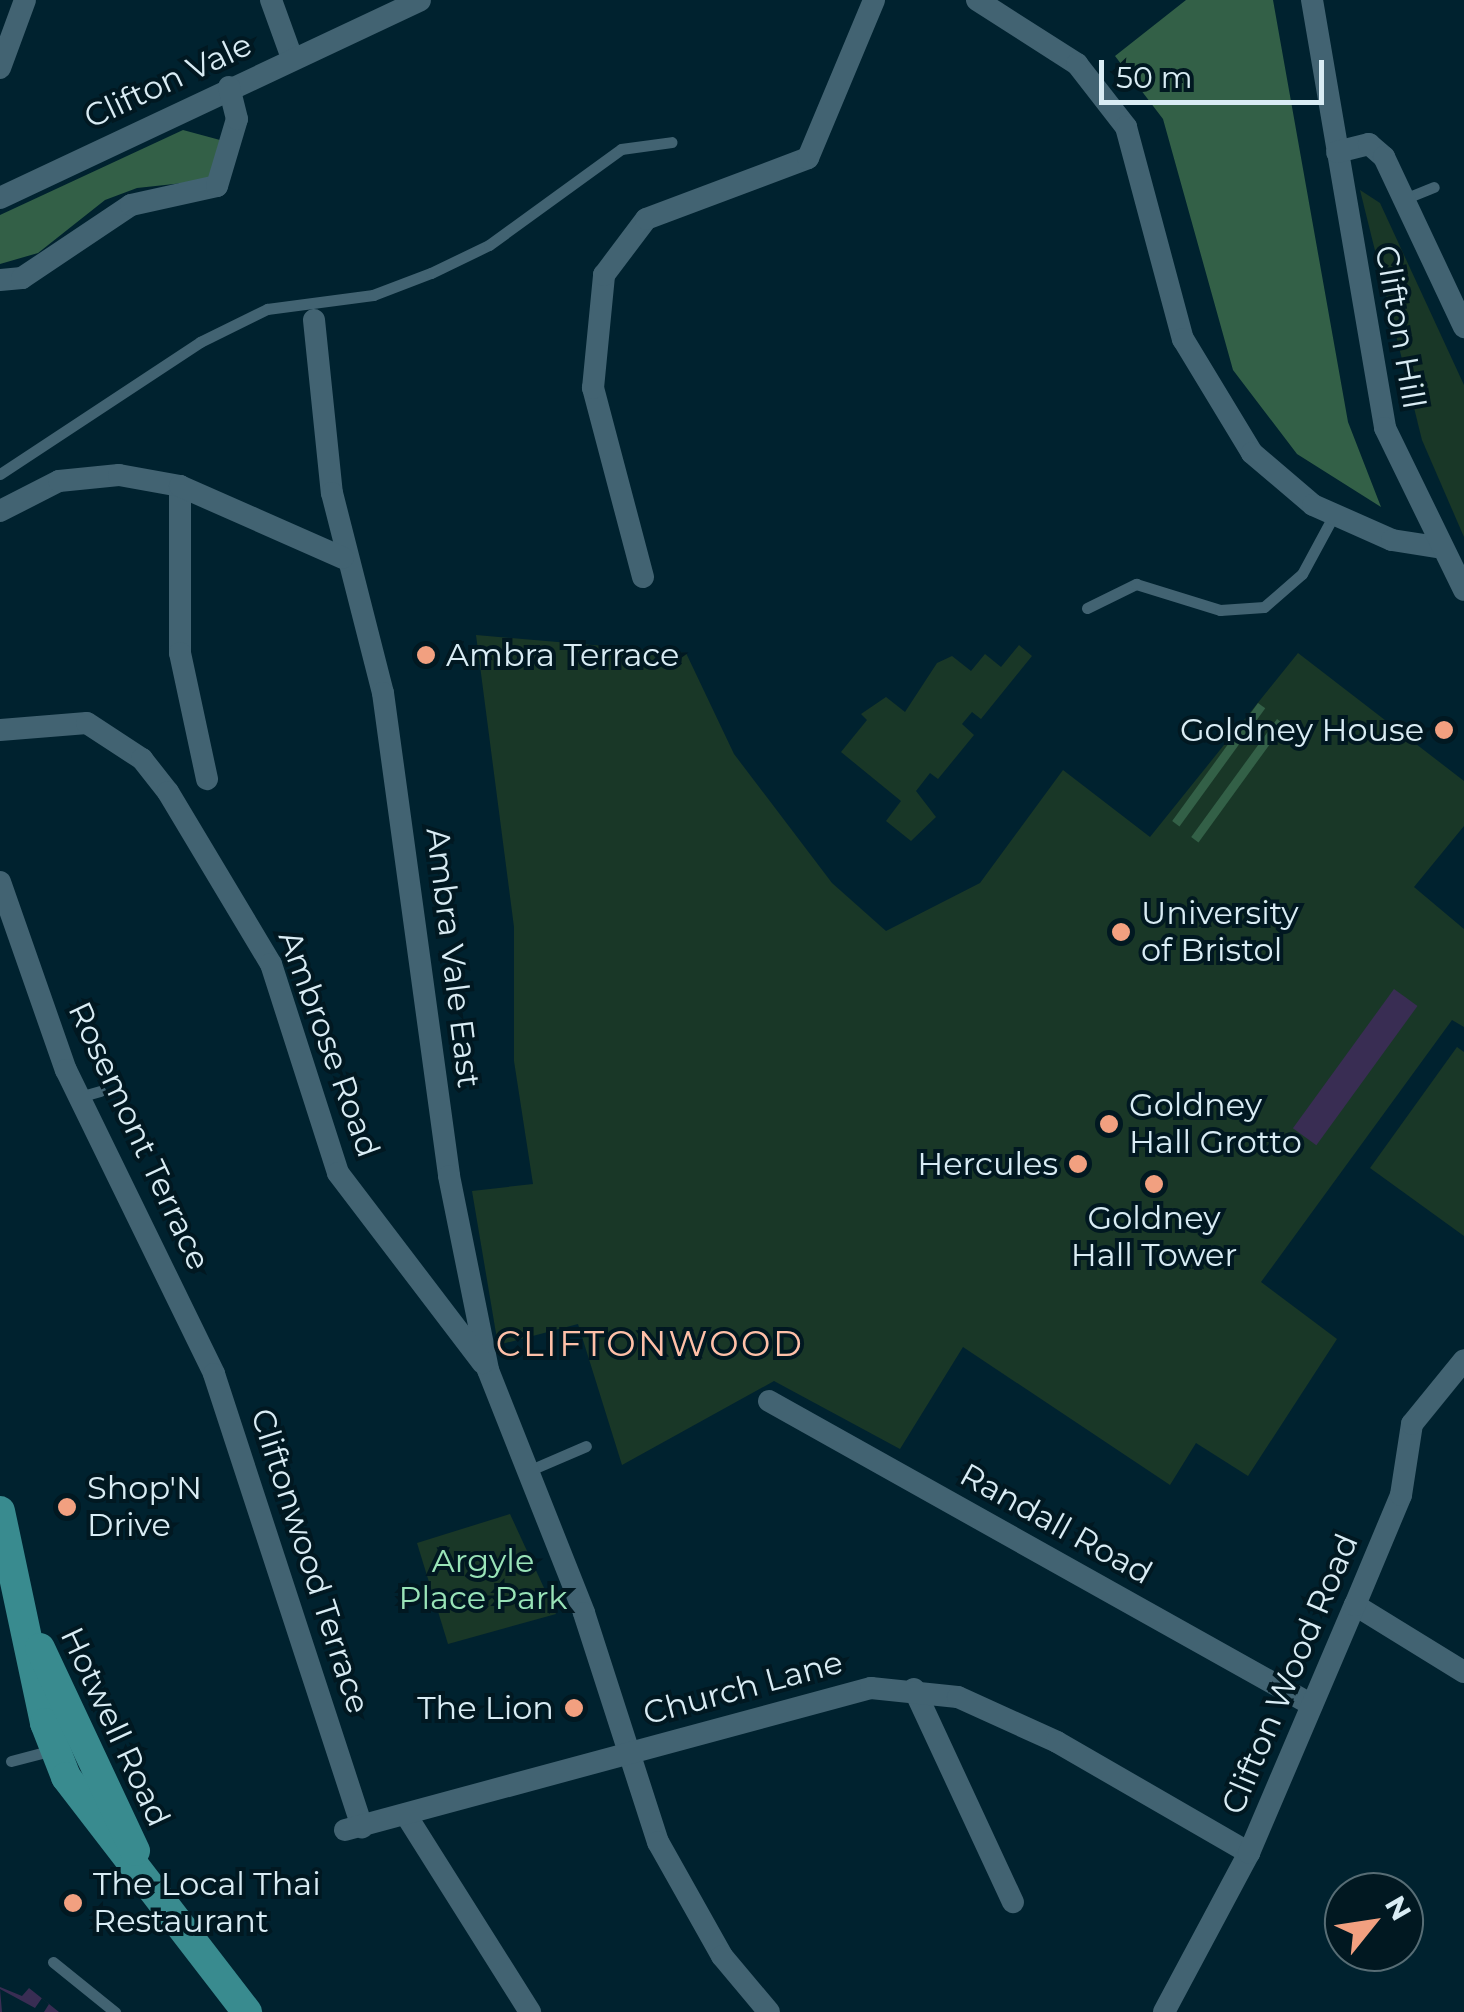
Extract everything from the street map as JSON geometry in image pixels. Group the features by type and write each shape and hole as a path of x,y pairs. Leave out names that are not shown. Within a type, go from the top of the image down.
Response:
{"main road":[{"name":"Hotwell Road","path":"0,1511 5,1560 54,1750 247,2012"},
{"name":"Hotwell Road","path":"20,1608 116,1800 144,1877"}],"street":[{"path":"0,68 25,0"},
{"path":"271,0 292,58"},
{"name":"Clifton Vale","path":"0,198 420,0"},
{"path":"643,576 593,388 604,275 646,220 808,158 874,0"},
{"path":"977,0 1077,64 1103,94 1140,168 1182,339 1252,452 1336,510 1436,547"},
{"name":"Clifton Hill","path":"1312,0 1384,428 1436,547 1464,590"},
{"path":"0,280 22,278 131,205 217,186 237,119 229,88"},
{"name":"Clifton Hill","path":"1337,152 1370,144 1404,199 1464,326"},
{"name":"Ambra Vale East","path":"314,320 344,558 383,692 449,1176 488,1370"},
{"path":"0,511 60,481 119,474 180,486 344,558"},
{"path":"180,486 180,653 206,778"},
{"name":"Ambrose Road","path":"0,730 87,723 142,759 168,792 272,964 338,1173 488,1370"},
{"name":"Rosemont Terrace","path":"0,882 66,1070 90,1094 189,1320"},
{"name":"Cliftonwood Terrace","path":"189,1320 353,1829"},
{"name":"Clifton Wood Road","path":"1164,2012 1249,1854 1355,1605 1401,1495 1412,1424 1464,1360"},
{"path":"488,1370 677,1882 769,2012"},
{"name":"Randall Road","path":"769,1400 1312,1705"},
{"path":"1355,1605 1464,1672"},
{"path":"914,1689 1013,1902"},
{"name":"Church Lane","path":"353,1829 831,1694 914,1689 958,1697 1057,1742 1249,1854"},
{"path":"406,1814 530,2012"}],"lane":[{"path":"0,474 200,342 268,309 373,295 431,272 489,245 621,149 672,142"},
{"path":"1404,199 1434,187"},
{"path":"1087,608 1136,584 1220,610 1264,607 1292,586 1336,510"},
{"path":"66,1070 78,1122"},
{"path":"528,1470 586,1446"},
{"path":"11,1761 54,1750"},
{"path":"53,1962 115,2012"}],"green space":[{"path":"1186,0 1273,0 1348,422 1381,507 1297,454 1233,370 1163,119 1115,56"},
{"path":"183,130 220,140 211,180 137,188 105,200 38,253 0,264 0,215"},
{"path":"1360,190 1380,203 1464,385 1464,537 1422,440"},
{"path":"476,635 686,653 734,754 832,883 886,931 980,883 1063,770 1150,837 1298,653 1464,781 1464,826 1414,887 1464,929 1464,1027 1452,1020 1261,1282 1337,1339 1248,1476 1196,1443 1170,1485 963,1347 900,1449 774,1381 622,1465 578,1324 498,1345 472,1191 533,1184 514,1061 514,927"},
{"path":"1019,645 1032,656 981,719 972,712 962,724 974,735 938,779 930,773 916,791 936,817 911,841 886,821 901,801 841,752 867,720 861,714 886,697 905,712 937,663 952,656 971,671 985,654 1001,667"},
{"path":"1258,703 1265,708 1179,826 1172,821"},
{"path":"1277,719 1284,724 1198,842 1191,837"},
{"path":"1457,1047 1464,1052 1464,1236 1370,1168"},
{"name":"Argyle Place Park","path":"510,1514 556,1614 448,1644 417,1543"}],"shaded area":[{"path":"1394,989 1417,1006 1316,1145 1293,1128"},
{"path":"0,1987 22,1996 29,1988 59,2012 0,2012"}],"pier":[{"path":"0,1989 35,2008 42,1998 49,2004 44,2012 2,2012"}],"place":[{"name":"Ambra Terrace","path":"426,655"},
{"name":"Goldney House","path":"1444,730"},
{"name":"University of Bristol","path":"1121,932"},
{"name":"Goldney Hall Grotto","path":"1109,1124"},
{"name":"Hercules","path":"1078,1164"},
{"name":"Goldney Hall Tower","path":"1154,1184"},
{"name":"Shop'N Drive","path":"67,1507"},
{"name":"The Lion","path":"574,1708"},
{"name":"The Local Thai Restaurant","path":"73,1903"}],"district":[{"name":"CLIFTONWOOD","path":"650,1344"}]}
